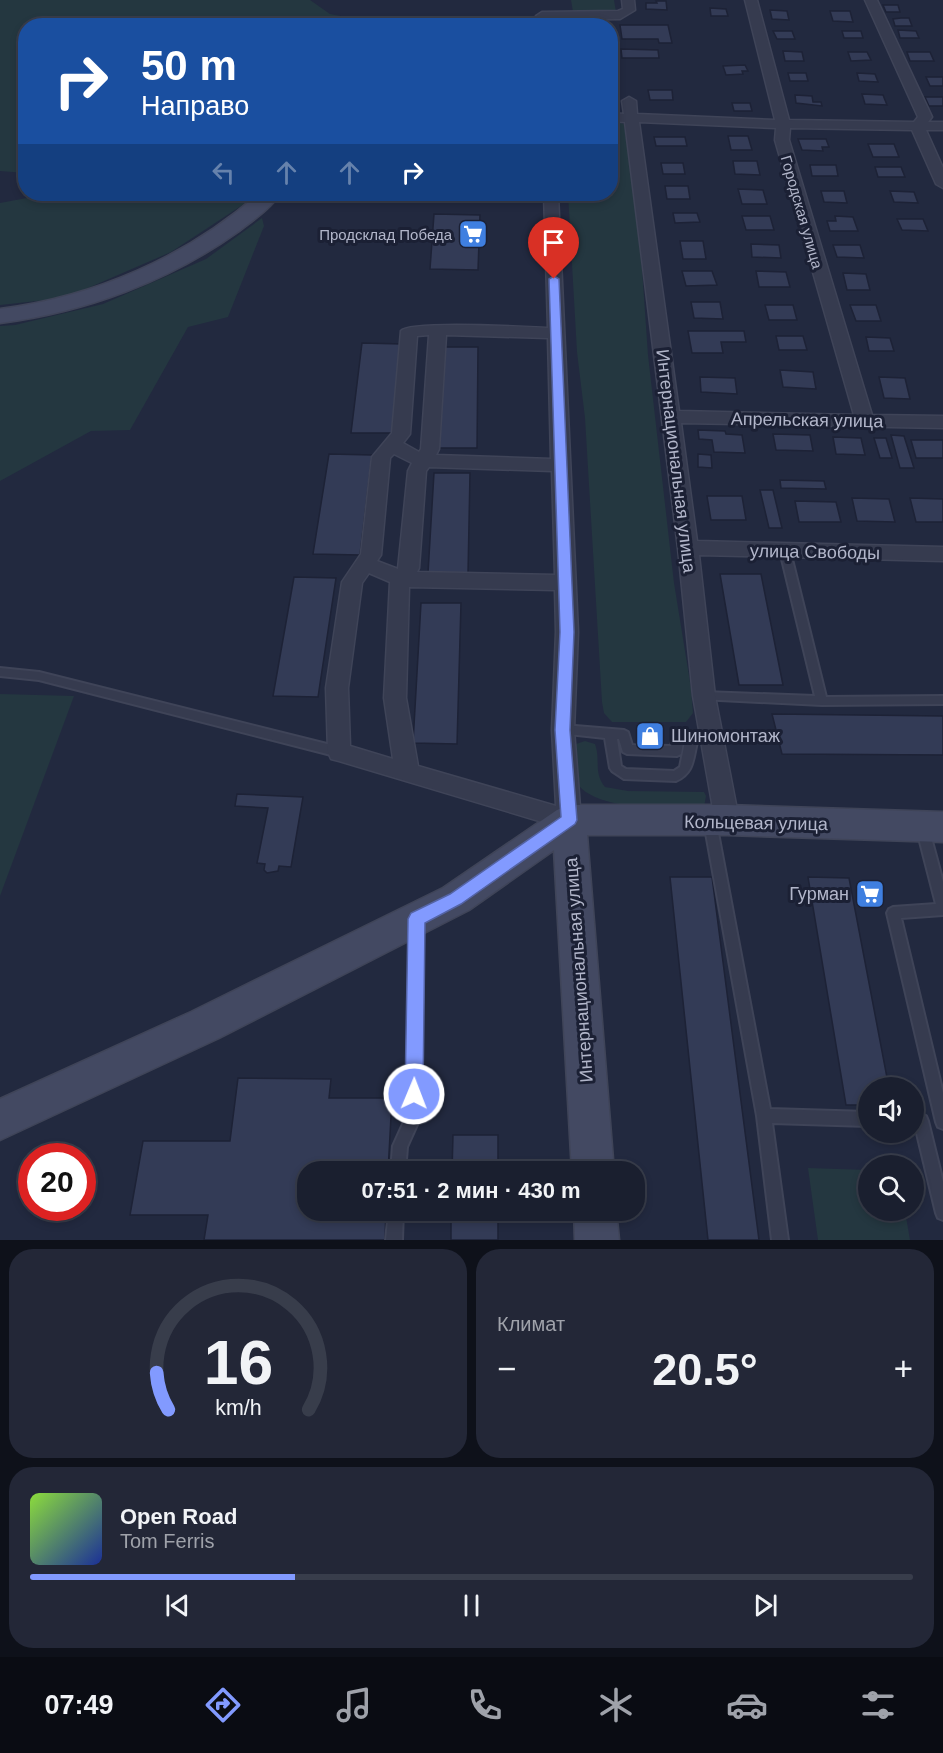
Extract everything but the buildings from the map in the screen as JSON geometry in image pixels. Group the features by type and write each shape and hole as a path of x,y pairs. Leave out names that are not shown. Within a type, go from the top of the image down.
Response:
{"street":[{"path":"542,0 543,18"},
{"path":"582,18 620,15 629,10 628,0"},
{"name":"Городская улица","path":"751,0 783,124 782,140 865,421"},
{"path":"871,0 924,117 917,126"},
{"path":"618,114 630,110 783,124 943,126"},
{"name":"Интернациональная улица","path":"630,110 688,548 704,696 701,737 719,821"},
{"path":"917,126 943,184"},
{"path":"0,316 80,301 156,269 217,237 261,201"},
{"name":"Интернациональная улица","path":"550,201 566,583 567,632 563,730 592,1161"},
{"path":"407,771 395,698 399,585 409,568 417,471 430,449 438,330"},
{"path":"556,333 410,331 401,434 381,457 371,555 352,582 337,688 339,752 569,820"},
{"name":"Апрельская улица","path":"670,417 943,422"},
{"path":"391,445 423,460 561,465"},
{"name":"улица Свободы","path":"688,548 943,554"},
{"path":"365,564 403,579 566,583"},
{"path":"0,1120 205,1025 456,899 569,820"},
{"name":"Кольцевая улица","path":"569,820 933,826"},
{"path":"596,1221 597,1240"}],"lane":[{"path":"785,551 822,700"},
{"path":"0,672 39,676 339,752"},
{"path":"704,696 822,700 943,700"},
{"path":"563,730 624,735 627,749 677,752 677,737 701,737 685,769 676,776 624,774 615,768 610,734"},
{"path":"719,821 764,1116 780,1240"},
{"path":"933,826 943,905"},
{"path":"924,1122 943,1123 893,913 943,909"},
{"path":"399,1161 400,1146 414,1116 417,919"},
{"path":"764,1116 858,1119"},
{"path":"923,1143 943,1213"},
{"path":"394,1240 395,1221"}],"shaded area":[{"path":"0,0 310,0 330,14 351,18 18,18 18,172 0,171"},
{"path":"571,0 614,0 616,12 573,12"},
{"path":"618,122 624,124 639,225 648,355 674,583 691,688 693,713 686,722 612,722 604,713 585,418 577,352 568,201 618,201"},
{"path":"18,200 247,201 171,252 65,298 0,305 0,203"},
{"path":"262,218 264,226 228,317 188,327 130,430 91,431 0,481 0,326 15,325 103,304 206,259"},
{"path":"0,694 74,696 0,896"},
{"path":"585,741 595,744 599,776 605,787 628,791 704,792 706,796 704,807 629,806 609,802 592,795 579,786 572,772 576,744"},
{"path":"808,1168 858,1170 858,1221 907,1221 910,1240 818,1240"}],"place":[{"name":"Продсклад Победа","path":"473,234"},
{"name":"Шиномонтаж","path":"650,736"},
{"name":"Гурман","path":"870,894"}],"route":[{"path":"414,1094 417,919 456,899 569,820 563,730 567,632 554,279"}]}
